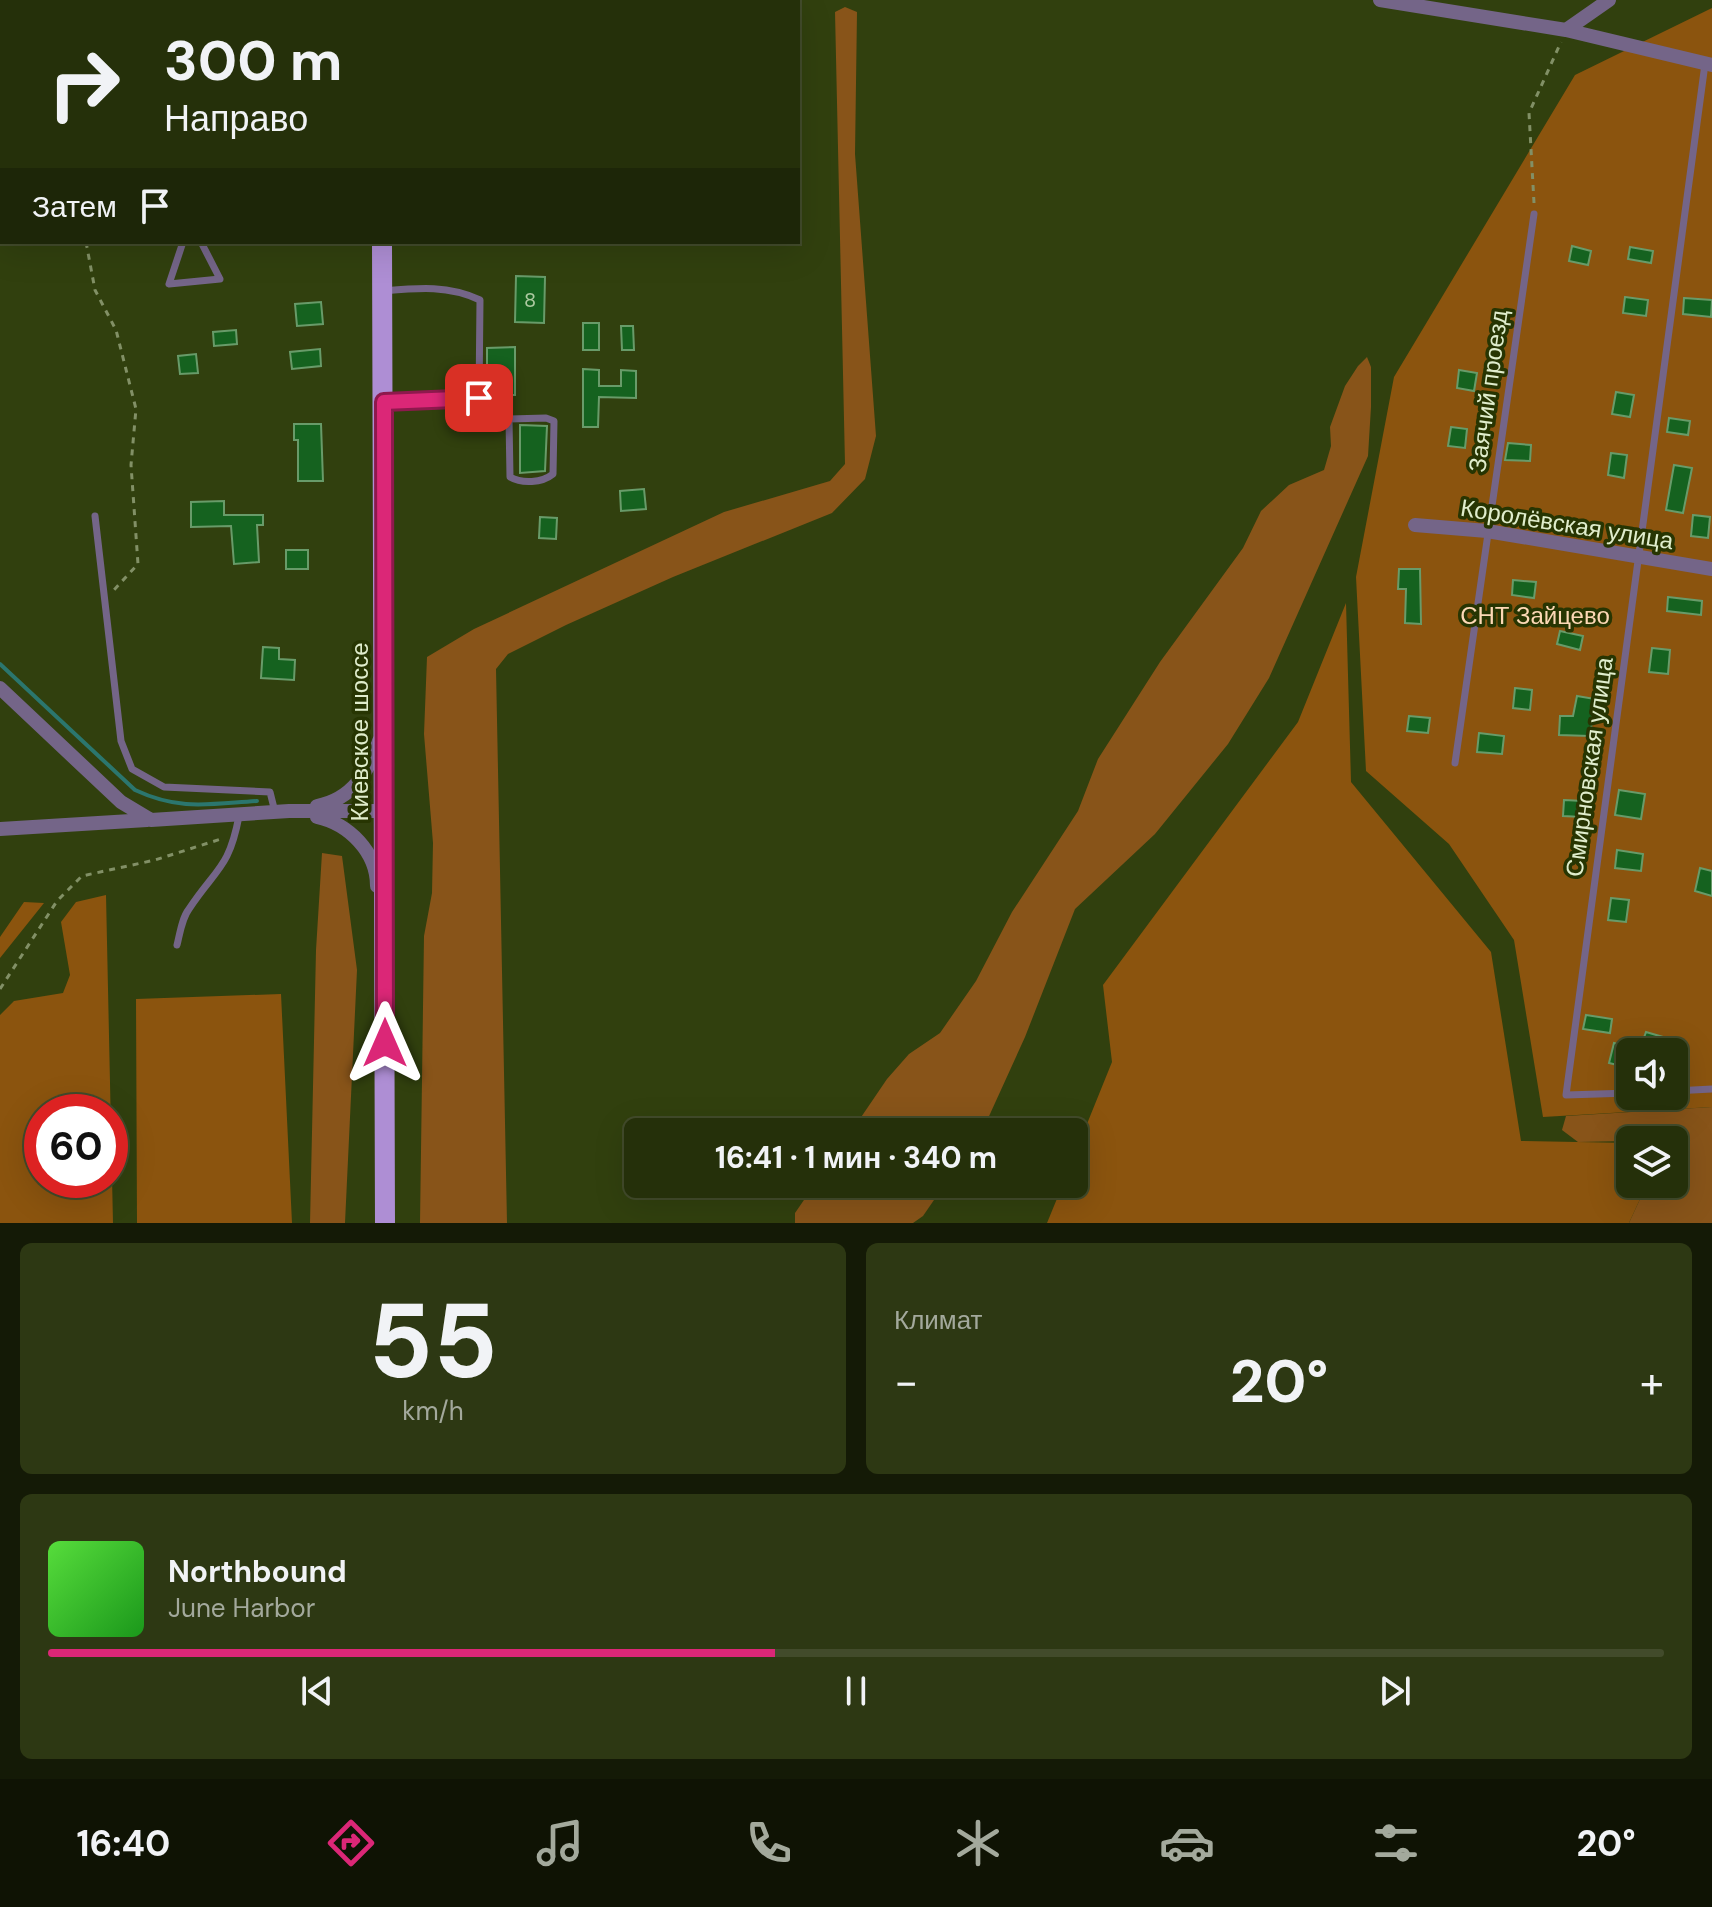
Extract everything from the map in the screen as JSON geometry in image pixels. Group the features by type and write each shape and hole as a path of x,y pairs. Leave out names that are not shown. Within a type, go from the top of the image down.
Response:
{"main road":[{"name":"Киевское шоссе","path":"382,244 386,723 385,1223"}],"street":[{"path":"1380,0 1566,30 1709,64"},
{"path":"1566,30 1609,0"},
{"name":"Королёвская улица","path":"1415,525 1487,531 1712,569"},
{"path":"0,688 121,802 151,820"},
{"path":"282,812 324,805 354,788 373,757 386,723"},
{"path":"0,829 239,813 385,811"},
{"path":"282,812 332,820 350,830 363,845 377,877 376,964 385,1013"}],"lane":[{"name":"Смирновская улица","path":"1616,1093 1566,1095 1637,557 1709,64"},
{"name":"Заячий проезд","path":"1455,763 1534,214"},
{"path":"182,244 169,284 220,279 202,244"},
{"path":"383,291 436,287 462,291 480,300 479,398"},
{"path":"384,402 479,398 509,419 546,418 554,421 553,474 550,478 532,482 510,477 509,419"},
{"path":"95,516 121,741 132,769 164,787 270,792 282,812"},
{"path":"177,945 187,911 223,867 236,834 239,813"},
{"path":"1688,1090 1712,1089"}],"path":[{"path":"1534,214 1529,113 1566,30"},
{"path":"86,244 95,290 116,330 136,409 131,465 138,564 105,597"},
{"path":"0,989 57,901 82,876 155,860 236,834"}],"green space":[{"name":"СНТ Зайцево","path":"1712,8 1712,1107 1688,1108 1688,1038 1616,1038 1616,1110 1661,1110 1543,1117 1514,940 1449,844 1366,771 1356,577 1394,377 1575,75"},
{"path":"1346,603 1351,782 1491,952 1521,1141 1616,1143 1616,1198 1641,1198 1629,1223 1047,1223 1057,1198 1088,1198 1088,1121 1112,1062 1103,985 1298,722"},
{"path":"106,895 110,1094 24,1094 24,1198 112,1198 113,1223 0,1223 0,1015 14,1001 63,993 70,975 61,922 76,902"},
{"path":"24,902 44,903 0,958 0,937"},
{"path":"281,994 292,1223 137,1223 136,999"}],"shaded area":[{"path":"845,7 857,12 855,154 876,436 865,479 832,513 673,577 566,625 508,654 496,669 507,1223 420,1223 424,936 432,893 433,843 424,734 427,657 474,629 724,512 830,481 845,464 835,12"},
{"path":"1367,357 1371,367 1368,456 1269,678 1228,744 1155,834 1075,909 1025,1037 988,1118 861,1118 887,1079 909,1054 940,1033 976,981 1012,912 1078,811 1098,759 1160,662 1243,548 1261,511 1289,485 1324,470 1331,446 1330,427 1345,386"},
{"path":"322,853 342,856 357,970 345,1223 310,1223 316,950"},
{"path":"1712,1107 1712,1223 1629,1223 1641,1198 1688,1198 1688,1126 1616,1126 1616,1141 1578,1142 1562,1130 1566,1116"},
{"path":"805,1198 935,1198 923,1216 913,1223 795,1223 795,1213"}],"building":[{"path":"1572,246 1591,251 1588,265 1569,261"},
{"path":"1630,247 1653,251 1651,263 1628,259"},
{"path":"516,276 545,277 544,323 515,322"},
{"path":"1625,297 1648,300 1646,316 1623,313"},
{"path":"1684,298 1712,300 1711,317 1683,314"},
{"path":"321,302 323,324 297,326 295,304"},
{"path":"583,323 599,323 599,350 583,350"},
{"path":"621,326 633,326 634,350 622,350"},
{"path":"236,330 237,344 214,346 213,332"},
{"path":"515,347 515,395 487,395 487,348"},
{"path":"320,349 321,366 292,369 290,352"},
{"path":"196,354 198,373 180,374 178,356"},
{"path":"583,369 599,370 599,386 621,386 621,370 636,371 636,398 599,397 598,427 583,427"},
{"path":"1459,370 1477,373 1474,391 1457,388"},
{"path":"1616,392 1634,395 1630,417 1612,414"},
{"path":"1669,418 1690,421 1688,435 1667,432"},
{"path":"294,424 321,424 323,481 298,481 298,440 294,440"},
{"path":"520,425 547,426 545,471 520,473"},
{"path":"1451,427 1467,429 1465,448 1448,446"},
{"path":"1508,443 1531,445 1530,461 1505,460"},
{"path":"1611,453 1627,455 1624,478 1608,475"},
{"path":"1674,465 1692,468 1683,513 1666,510"},
{"path":"644,489 646,509 621,511 620,491"},
{"path":"224,501 224,515 263,515 263,525 257,525 259,562 234,564 231,526 191,527 191,502"},
{"path":"1693,515 1710,517 1708,538 1691,536"},
{"path":"540,517 557,518 556,539 539,538"},
{"path":"286,550 308,550 308,569 286,569"},
{"path":"1399,569 1420,569 1421,624 1405,623 1406,589 1398,589"},
{"path":"1513,580 1536,582 1534,598 1512,595"},
{"path":"1668,597 1702,601 1701,615 1667,611"},
{"path":"1560,631 1583,636 1580,650 1557,644"},
{"path":"263,647 279,648 279,659 295,660 294,680 261,678"},
{"path":"1652,648 1670,650 1668,674 1649,672"},
{"path":"1515,688 1532,690 1530,710 1513,708"},
{"path":"1577,696 1595,699 1590,736 1559,735 1560,716 1573,716"},
{"path":"1409,716 1430,718 1428,733 1407,731"},
{"path":"1479,733 1504,736 1502,754 1477,752"},
{"path":"1619,790 1645,794 1641,819 1615,815"},
{"path":"1564,800 1583,801 1582,817 1563,816"},
{"path":"1617,850 1643,854 1641,871 1615,868"},
{"path":"1700,868 1712,871 1712,896 1695,891"},
{"path":"1611,898 1629,900 1626,922 1608,920"},
{"path":"1586,1015 1612,1019 1610,1033 1583,1029"},
{"path":"1646,1032 1663,1037 1663,1038 1644,1038"},
{"path":"1614,1043 1616,1044 1616,1065 1609,1063"}],"waterway":[{"path":"0,664 135,790 181,804 257,801"}],"route":[{"path":"385,1043 384,402 479,398"}]}
